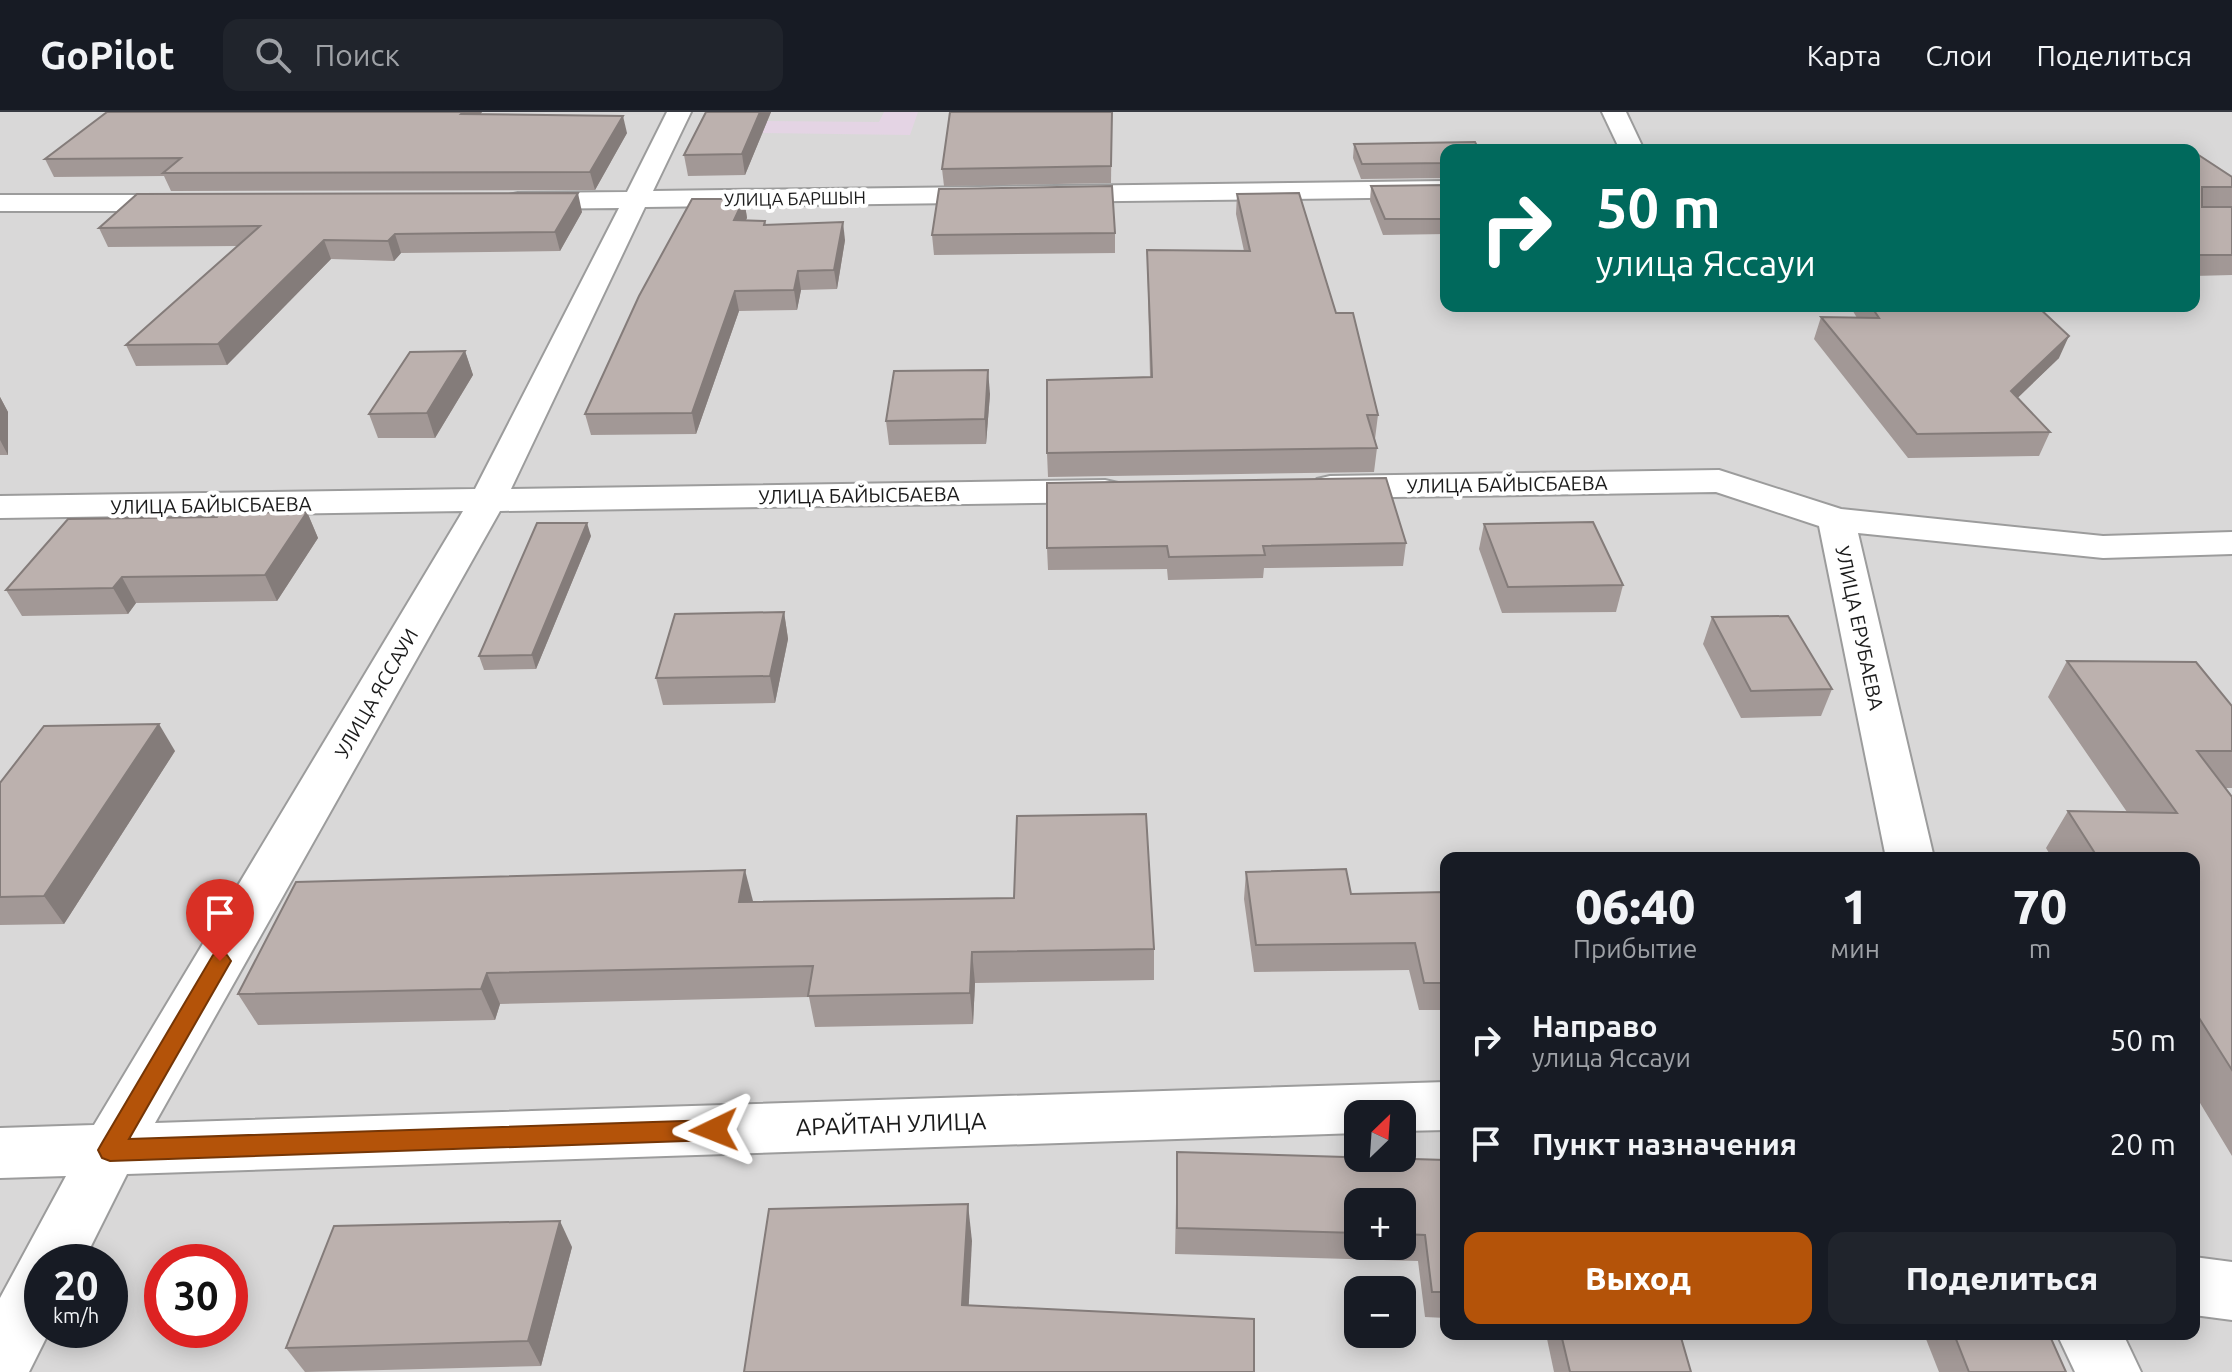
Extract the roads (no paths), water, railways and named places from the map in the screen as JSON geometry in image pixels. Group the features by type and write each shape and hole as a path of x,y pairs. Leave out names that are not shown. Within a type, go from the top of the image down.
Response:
{"street":[{"name":"УЛИЦА ЯССАУИ","path":"61,1244 110,1150 487,502 679,112"},
{"path":"1614,112 1629,144"},
{"name":"УЛИЦА БАРШЫН","path":"493,201 1440,189"},
{"path":"0,203 207,202"},
{"name":"УЛИЦА БАЙЫСБАЕВА","path":"1303,488 1719,481"},
{"name":"УЛИЦА ЕРУБАЕВА","path":"1719,481 1836,520 1909,852"},
{"name":"УЛИЦА БАЙЫСБАЕВА","path":"0,507 1143,490"},
{"path":"1836,520 2103,547 2232,543"},
{"name":"АРАЙТАН УЛИЦА","path":"0,1153 1440,1106"},
{"path":"2200,1287 2232,1291"},
{"path":"0,1362 24,1316"},
{"path":"2092,1340 2109,1372"}]}
